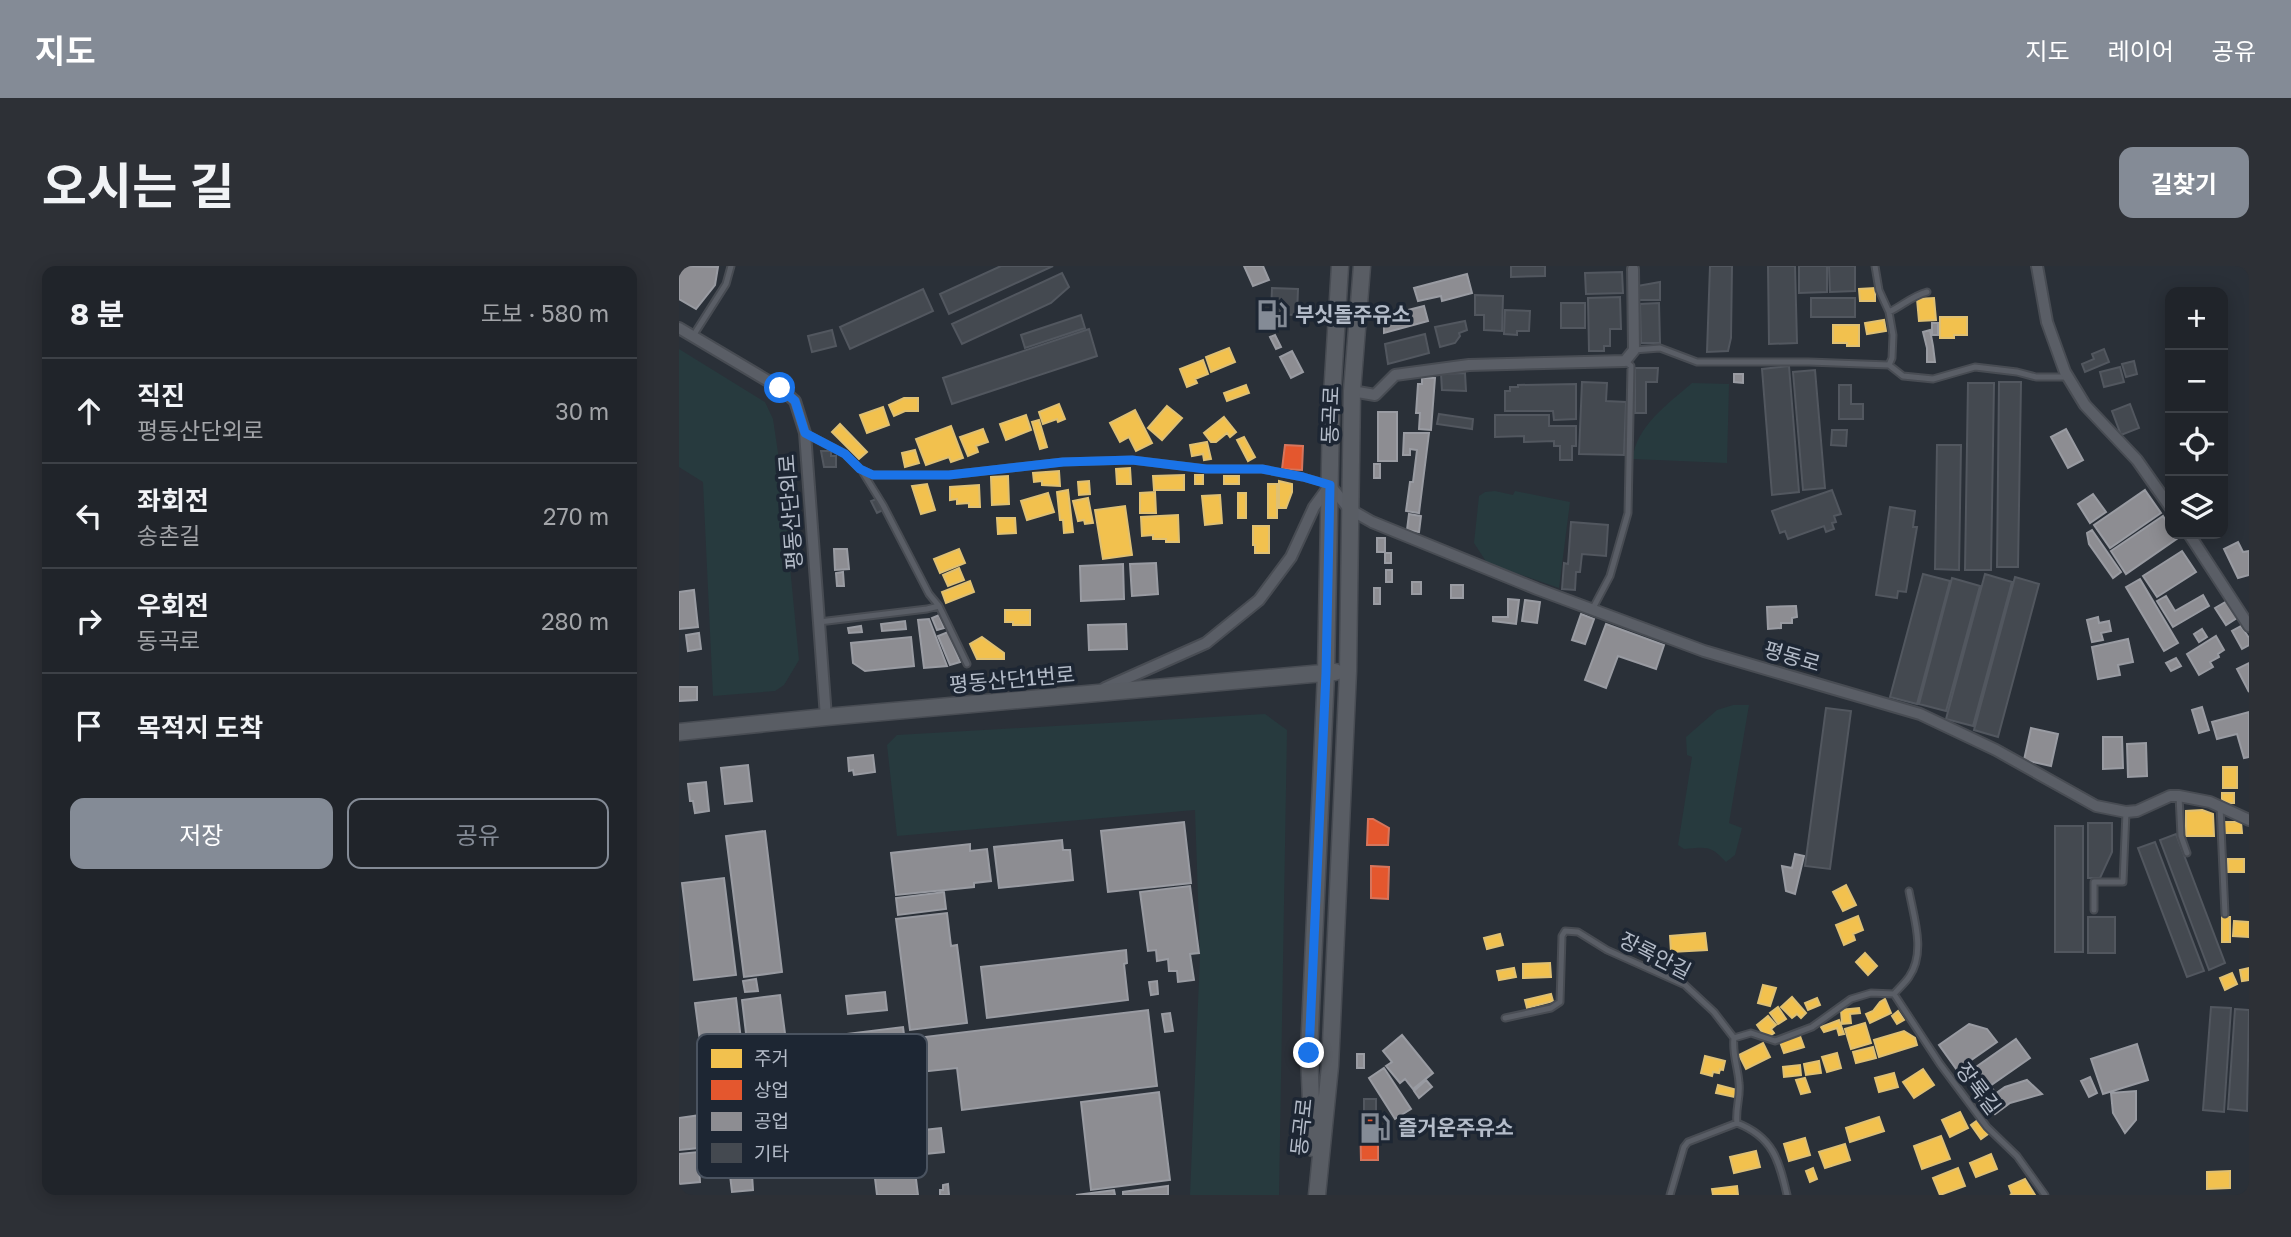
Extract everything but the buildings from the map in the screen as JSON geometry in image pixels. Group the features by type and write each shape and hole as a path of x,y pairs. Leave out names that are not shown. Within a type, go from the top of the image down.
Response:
{"main road":[{"name":"동곡로","path":"1316,1195 1309,1053 1326,673 1331,412 1340,266"},
{"name":"동곡로","path":"1316,1195 1329,1066 1348,671 1352,391 1362,266"},
{"name":"평동산단1번로","path":"679,732 1348,671"}],"street":[{"path":"2037,266 2047,322 2068,377 2085,405 2137,460 2165,500"},
{"path":"1352,391 1375,395 1395,375 1469,365 1625,361 1634,350 1633,269"},
{"name":"평동산단외로","path":"679,328 780,388 795,401 805,433 826,717"},
{"name":"평동로","path":"1330,485 1349,509 1397,532 1592,610 1704,651 1920,714 1996,750 2096,806 2126,812"},
{"path":"1091,695 1206,643 1259,600 1291,557 1314,507 1330,485"},
{"path":"2192,539 2249,626"},
{"path":"2126,812 2137,811 2170,796 2179,796 2220,806 2249,820"}],"lane":[{"path":"693,336 726,284 731,266"},
{"path":"1875,266 1879,290 1889,312 1893,335 1889,365"},
{"path":"1889,312 1914,296 1927,292"},
{"path":"1634,350 1660,348 1697,362 1889,365 1903,376 1933,379 1975,367 2036,377 2068,377"},
{"path":"1592,610 1610,576 1628,513 1631,366 1625,361"},
{"path":"805,433 845,454 860,469 883,505 929,594 939,606 967,664"},
{"path":"860,469 873,475 918,477 1074,461 1132,460 1206,469 1262,469 1330,485"},
{"path":"818,622 939,606"},
{"path":"2179,796 2181,836 2187,853"},
{"path":"2220,806 2225,914"},
{"path":"2094,910 2094,882 2123,882 2126,812"},
{"path":"1737,1122 1740,1085 1733,1051 1734,1038 1751,1034 1775,1041 1812,1027 1851,999 1871,993 1894,994 1910,976 1918,959 1918,941 1909,891"},
{"name":"장록안길","path":"1505,1017 1551,1007 1560,1002 1562,936 1565,931 1578,932 1607,950 1685,985 1714,1012 1734,1038"},
{"name":"장록길","path":"1894,994 1940,1064 1987,1127 2017,1156 2045,1195"},
{"path":"1670,1195 1684,1147 1688,1142 1737,1122 1753,1130 1771,1148 1781,1168 1787,1195"}],"green space":[{"path":"679,349 765,402 773,419 781,473 799,660 784,685 775,691 713,696 703,482 679,467"},
{"path":"1692,383 1729,384 1727,463 1633,459 1635,447 1646,426"},
{"path":"1495,491 1513,495 1515,491 1570,502 1559,588 1487,563 1474,543 1479,496"},
{"path":"1733,705 1749,705 1729,823 1742,828 1735,855 1726,862 1712,850 1684,849 1678,845 1692,757 1687,755 1686,737 1717,710"},
{"path":"1265,714 1287,730 1279,1195 1190,1195 1200,956 1195,810 897,836 887,745 897,735"}],"place":[{"name":"부싯돌주유소","path":"1272,315"},
{"name":"즐거운주유소","path":"1375,1128"}],"route":[{"path":"780,388 795,401 805,433 845,454 860,469 873,475 918,477 1063,462 1132,460 1206,469 1262,469 1330,485 1326,673 1309,1053"}]}
